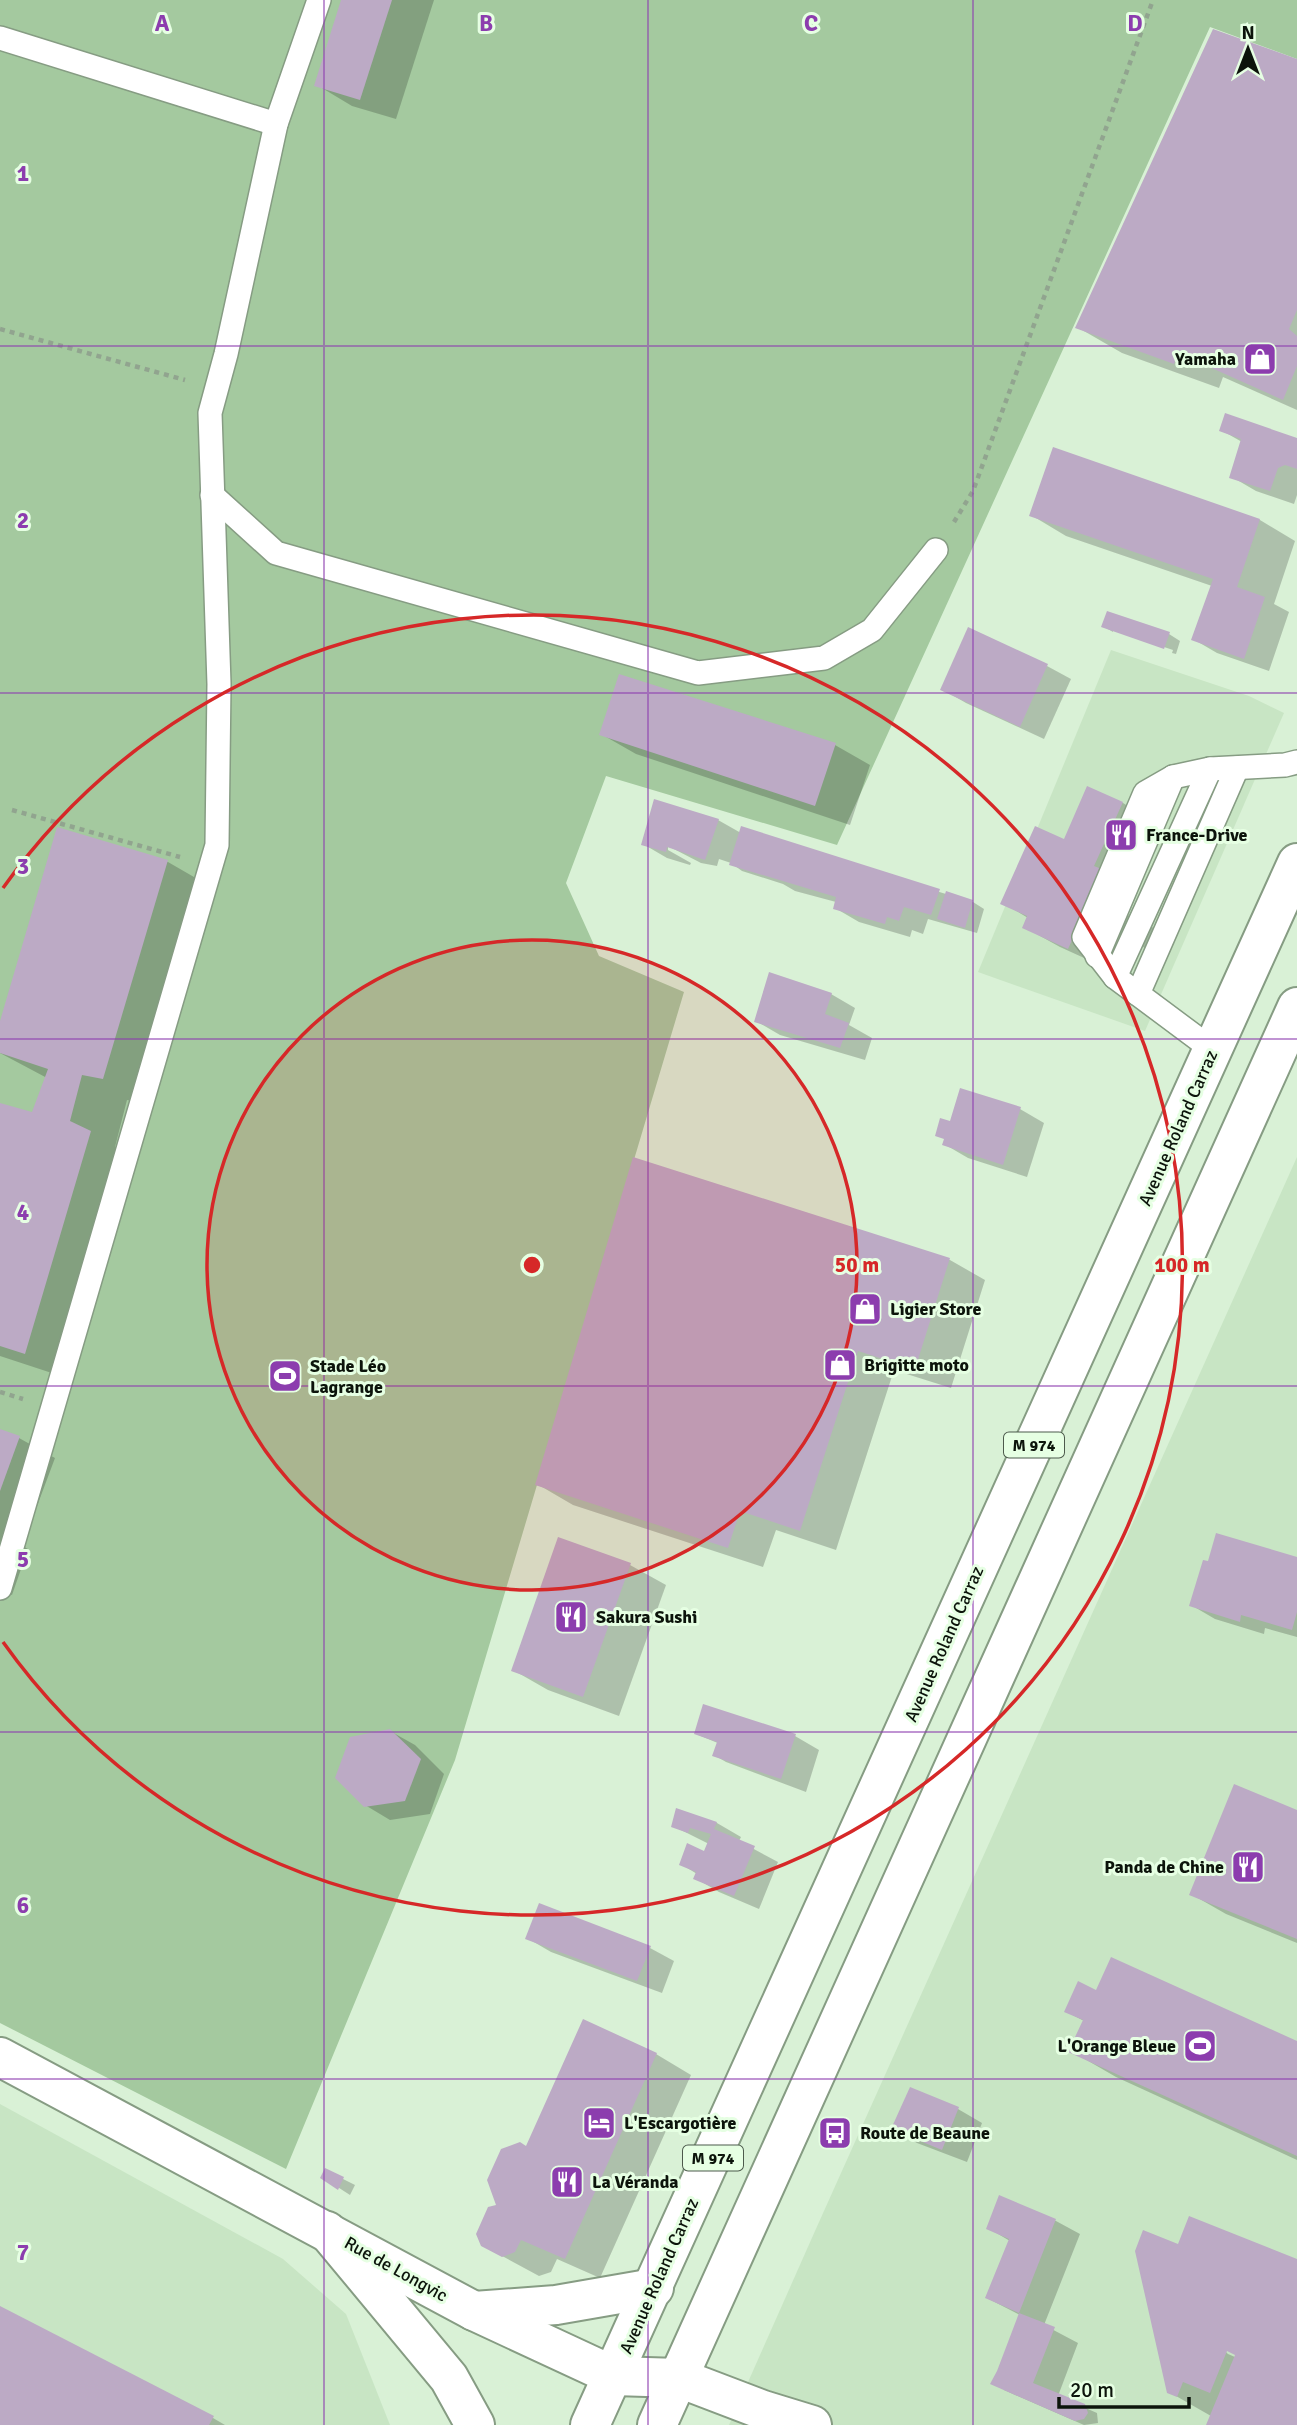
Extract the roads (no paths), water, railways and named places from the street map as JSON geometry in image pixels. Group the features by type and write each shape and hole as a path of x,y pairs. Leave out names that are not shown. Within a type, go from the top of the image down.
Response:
{"main road":[{"name":"Avenue Roland Carraz","path":"590,2425 1297,863"},
{"path":"657,2425 1297,1007"},
{"name":"Rue de Longvic","path":"0,2057 474,2311 614,2376 679,2378 763,2410 812,2425"},
{"path":"327,2231 449,2378 475,2425"},
{"path":"474,2311 579,2302 654,2288"}],"lane":[{"path":"0,1588 217,845 219,684 210,413 226,354 276,124 319,0"},
{"path":"0,38 276,124"},
{"path":"212,495 276,553 698,673 824,658 872,630 936,550"},
{"path":"1213,1050 1115,977 1084,937 1145,793 1173,777 1210,769 1286,765 1297,762"},
{"path":"1138,994 1237,768"},
{"path":"1115,977 1210,769"}],"place":[{"name":"Yamaha","path":"1260,359"},
{"name":"France-Drive","path":"1121,835"},
{"name":"Ligier Store","path":"865,1309"},
{"name":"Brigitte moto","path":"840,1365"},
{"name":"Stade Léo Lagrange","path":"285,1376"},
{"name":"Sakura Sushi","path":"571,1617"},
{"name":"Panda de Chine","path":"1248,1867"},
{"name":"L'Orange Bleue","path":"1200,2046"},
{"name":"L'Escargotière","path":"599,2123"},
{"name":"Route de Beaune","path":"835,2133"},
{"name":"La Véranda","path":"567,2182"}]}
